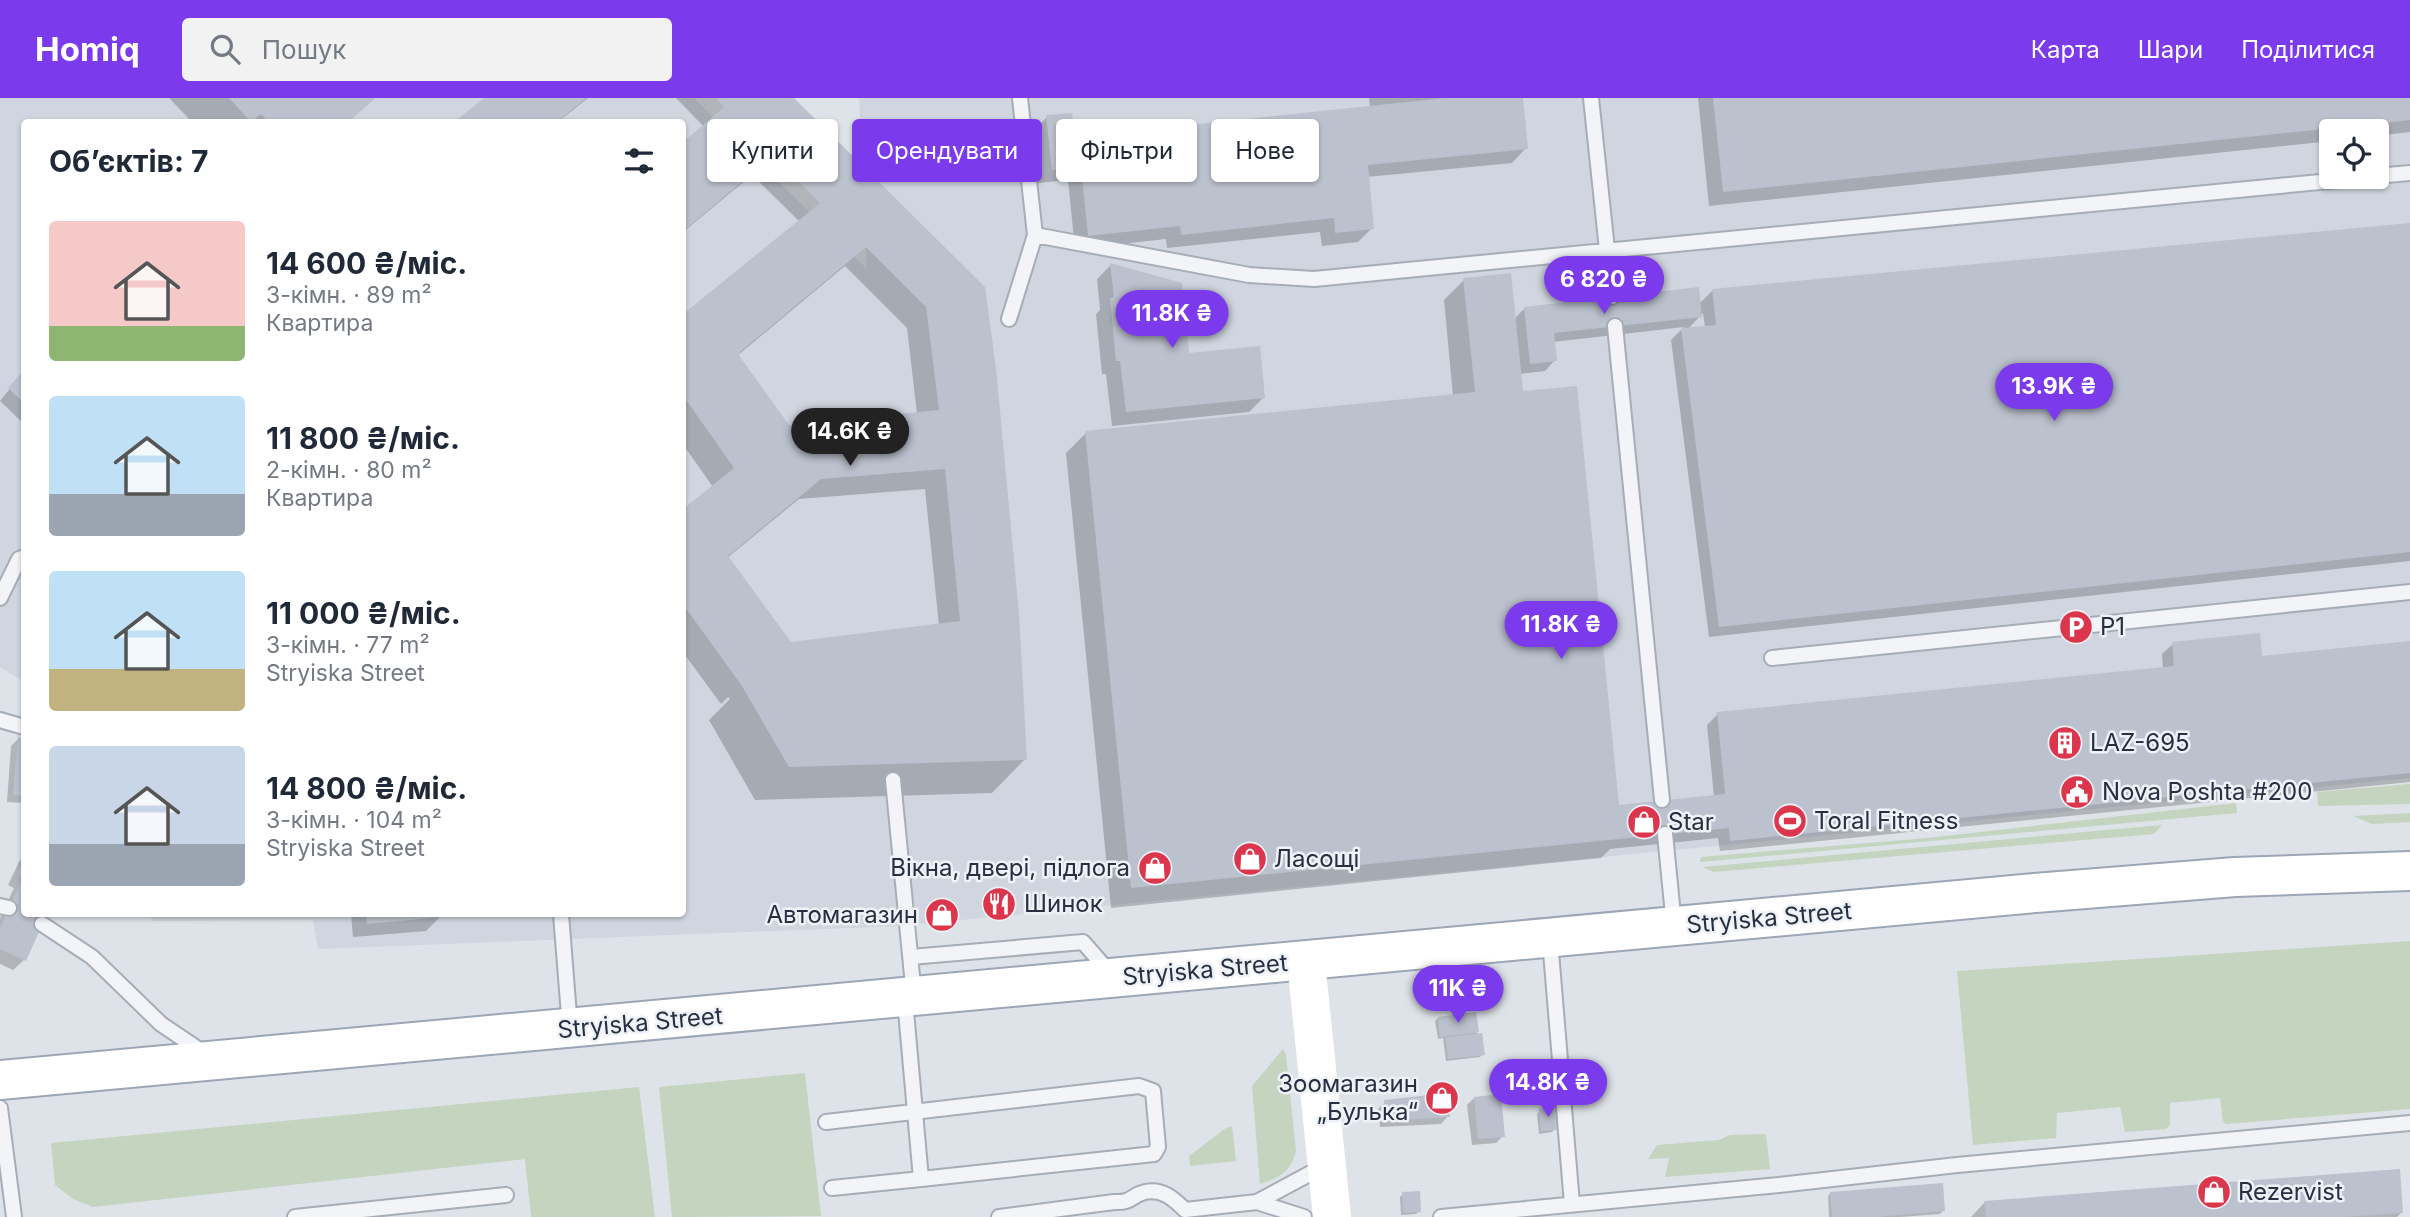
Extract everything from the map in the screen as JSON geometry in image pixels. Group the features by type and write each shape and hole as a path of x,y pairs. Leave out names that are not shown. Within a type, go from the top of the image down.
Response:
{"main road":[{"name":"Stryiska Street","path":"0,1080 2235,877 2410,871"},
{"path":"1306,961 1332,1217"}],"lane":[{"path":"1009,319 1035,235 1020,98"},
{"path":"1591,98 1612,297"},
{"path":"2389,175 2410,173"},
{"path":"1035,235 1249,275 1314,279 2319,182"},
{"path":"1615,326 1662,800"},
{"path":"0,598 21,558"},
{"path":"1772,658 2410,592"},
{"path":"0,720 21,726"},
{"path":"893,780 911,957 915,1112 922,1179"},
{"path":"1665,834 1674,927"},
{"path":"561,917 570,1029"},
{"path":"42,924 92,957 161,1024 214,1060"},
{"path":"1550,938 1572,1204"},
{"path":"911,957 1083,942 1115,979"},
{"path":"826,1122 1139,1086 1153,1091 1158,1147 1154,1154 832,1188"},
{"path":"0,1108 5,1195 14,1217"},
{"path":"1441,1217 1790,1184 1944,1166 2410,1123"},
{"path":"999,1217 1114,1202 1125,1210 1145,1192 1169,1195 1184,1213 1257,1202 1328,1165"},
{"path":"295,1217 506,1195"},
{"path":"1257,1202 1304,1217"}],"shaded area":[{"path":"0,98 694,98 715,119 707,119 707,182 779,182 867,269 863,182 1042,182 1042,119 860,119 859,98 2410,98 2410,778 900,926 318,949 313,920 152,921 151,917 686,917 686,119 21,119 21,680 0,667"}],"green space":[{"path":"2410,784 2410,804 2318,806 2317,792"},
{"path":"2236,803 2237,813 1700,862 1701,857 1927,838"},
{"path":"2410,813 2410,822 2372,824 2353,816"},
{"path":"2162,825 2154,834 1714,872 1702,867"},
{"path":"2410,941 2410,1109 2226,1124 2223,1121 2220,1098 2170,1103 2170,1125 2166,1129 2125,1132 2120,1107 2057,1113 2056,1138 1973,1145 1957,971"},
{"path":"1283,1049 1286,1055 1296,1151 1291,1164 1283,1173 1260,1184 1252,1086"},
{"path":"805,1073 821,1216 672,1217 659,1087"},
{"path":"639,1087 655,1217 531,1217 525,1159 93,1207 73,1199 55,1185 51,1143"},
{"path":"1232,1126 1236,1161 1190,1166 1189,1156"},
{"path":"1766,1134 1770,1169 1665,1177 1669,1158 1648,1159 1657,1145 1719,1140 1730,1135"}],"building":[{"path":"229,98 375,98 351,119 265,119 261,114 255,119 248,119"},
{"path":"484,98 586,98 561,119 458,119"},
{"path":"716,98 794,98 815,119 710,119 724,107"},
{"path":"1445,98 1523,98 1528,149 1368,165 1374,229 1335,233 1334,218 1181,235 1180,226 1088,236 1083,182 1197,182 1197,124 1211,123 1211,182 1319,182 1319,119 1246,119"},
{"path":"1713,98 2410,98 2410,120 2389,122 2389,119 2319,119 2319,130 1723,192"},
{"path":"1072,113 1073,119 1056,119 1056,170 1052,170 1046,115"},
{"path":"707,122 707,182 742,182 686,229 686,140"},
{"path":"838,142 852,155 852,182 879,182 985,287 996,368 1019,614 1027,760 789,767 742,686 686,609 686,507 734,468 686,400 686,312 820,203 799,182 838,182","holes":["866,247 926,307 939,410 789,425 738,354","945,469 960,621 791,642 728,556 821,479"]},
{"path":"2410,223 2410,552 1719,627 1681,328 1716,325 1712,289"},
{"path":"1110,263 1182,283 1189,353 1260,346 1265,398 1126,412 1120,361 1116,361 1110,298 1114,297"},
{"path":"1511,273 1523,391 1577,386 1619,805 1725,794 1717,712 2174,666 2172,642 2260,633 2262,656 2410,641 2410,773 1730,841 1729,828 1131,888 1085,431 1475,392 1463,278"},
{"path":"1699,287 1702,317 1554,333 1557,361 1530,364 1524,307"},
{"path":"21,373 21,400 8,388"},
{"path":"18,737 21,738 21,796 13,795"},
{"path":"21,881 21,917 46,917 26,961 0,949 0,928"},
{"path":"366,917 442,917 367,924"},
{"path":"1476,1012 1479,1032 1440,1037 1438,1017"},
{"path":"1482,1033 1485,1055 1448,1059 1446,1037"},
{"path":"1554,1063 1556,1087 1539,1089 1537,1064"},
{"path":"1448,1093 1450,1117 1386,1121 1384,1100"},
{"path":"1501,1094 1505,1137 1478,1139 1474,1097"},
{"path":"1555,1108 1557,1130 1541,1131 1539,1109"},
{"path":"2400,1169 2403,1213 2345,1217 1986,1217 1984,1201"},
{"path":"1943,1183 1945,1211 1877,1217 1832,1217 1830,1192"},
{"path":"1420,1191 1421,1212 1403,1213 1402,1192"}],"place":[{"name":"P1","path":"2076,627"},
{"name":"LAZ-695","path":"2065,743"},
{"name":"Nova Poshta #200","path":"2077,792"},
{"name":"Toral Fitness","path":"1790,821"},
{"name":"Star","path":"1644,822"},
{"name":"Ласощі","path":"1250,859"},
{"name":"Вікна, двері, підлога","path":"1155,868"},
{"name":"Шинок","path":"999,904"},
{"name":"Автомагазин","path":"942,915"},
{"name":"Зоомагазин „Булька“","path":"1442,1098"},
{"name":"Rezervist","path":"2214,1192"}]}
